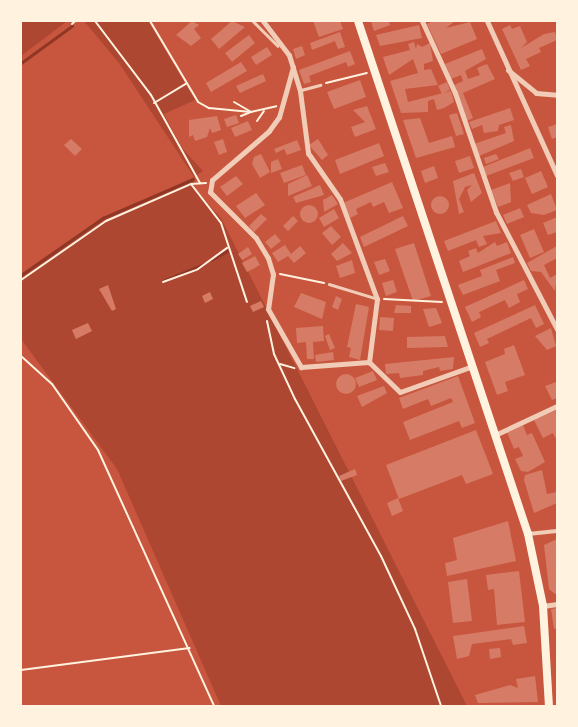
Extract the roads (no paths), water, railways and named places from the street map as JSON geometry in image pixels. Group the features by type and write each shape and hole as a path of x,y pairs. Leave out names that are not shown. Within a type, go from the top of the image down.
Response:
{"main road":[{"path":"358,21 497,434 528,534 543,606 549,706"}],"street":[{"path":"263,21 285,44 300,91 308,153 340,199 377,299 369,362"},
{"path":"422,21 455,93 496,212 557,329"},
{"path":"486,21 506,68 557,174"},
{"path":"293,66 286,97 269,131 211,183 210,192 256,238 273,274 268,309 301,367 369,362 400,392 473,366"},
{"path":"506,68 536,93 557,95"},
{"path":"497,434 557,406"},
{"path":"528,534 557,530"},
{"path":"543,606 557,604"}],"lane":[{"path":"253,21 278,46"},
{"path":"300,91 320,85"},
{"path":"329,284 377,299"}],"waterway":[{"path":"21,63 72,26"},
{"path":"21,275 103,218 193,179"},
{"path":"211,260 227,251"},
{"path":"163,281 204,264"}]}
